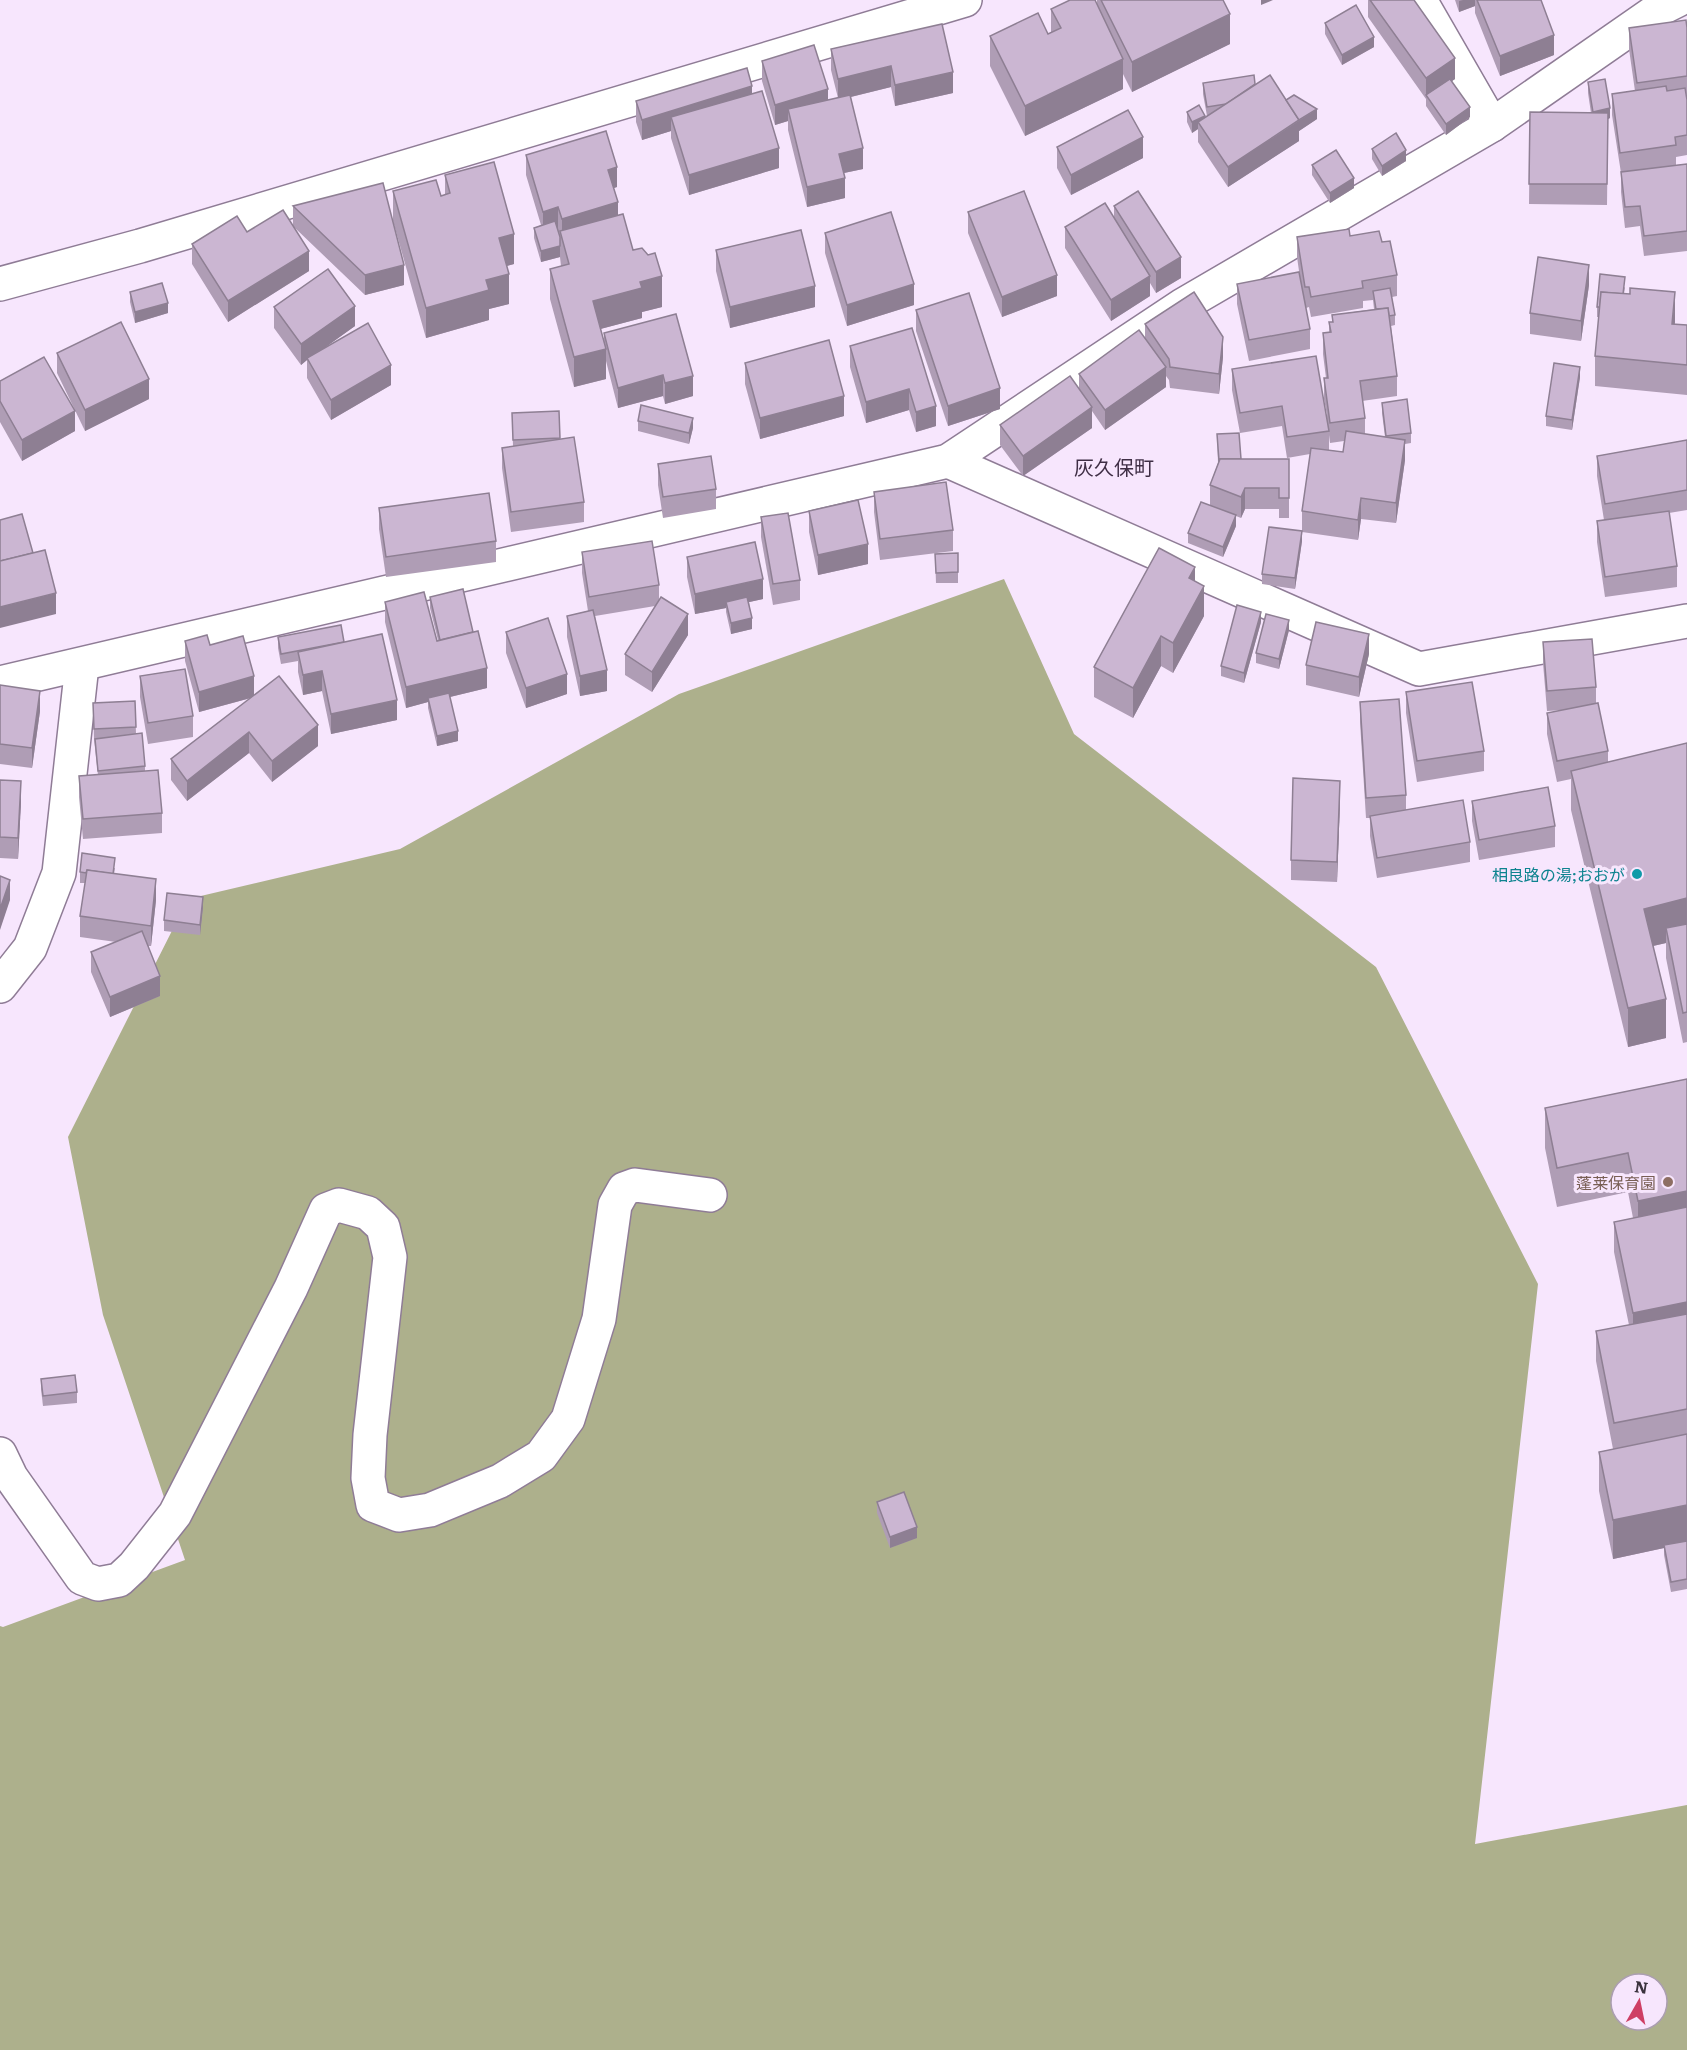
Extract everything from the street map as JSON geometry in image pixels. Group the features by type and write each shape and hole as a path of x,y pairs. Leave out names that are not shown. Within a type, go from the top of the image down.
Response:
{"street":[{"path":"0,284 140,246 965,0"},
{"path":"1420,0 1492,124"},
{"path":"0,683 948,461 1183,305 1492,124 1662,4"},
{"path":"948,461 1419,669 1687,621"},
{"path":"0,986 30,948 58,873 82,665"},
{"path":"0,1454 11,1477 82,1578 98,1584 119,1580 134,1566 175,1514 291,1288 326,1210 339,1205 368,1213 382,1227 390,1257 370,1435 368,1478 373,1505 399,1515 430,1510 500,1481 541,1456 568,1419 599,1319 615,1205 624,1189 635,1185 710,1195"}],"green space":[{"path":"1004,579 1074,734 1376,967 1538,1284 1475,1844 1687,1805 1687,2050 0,2050 0,1626 3,1627 185,1560 103,1315 68,1137 188,899 400,849 679,694"}],"building":[{"path":"1070,0 1095,0 1123,59 1025,106 990,36 1038,13 1048,34 1061,28 1051,9"},
{"path":"1101,0 1223,0 1230,14 1132,62"},
{"path":"1370,0 1414,0 1455,58 1426,78"},
{"path":"1477,0 1541,0 1554,35 1500,56"},
{"path":"1356,5 1374,37 1342,55 1325,23"},
{"path":"1686,20 1687,76 1637,83 1629,28"},
{"path":"942,24 953,72 895,85 891,66 838,79 831,49"},
{"path":"814,45 828,89 775,105 762,61"},
{"path":"747,68 752,86 642,120 636,101"},
{"path":"1254,75 1255,84 1226,104 1207,107 1203,83"},
{"path":"1270,75 1299,120 1228,167 1198,122"},
{"path":"1450,79 1470,107 1446,124 1426,95"},
{"path":"1605,79 1610,108 1593,112 1588,82"},
{"path":"1666,86 1667,91 1685,88 1687,135 1675,137 1676,145 1620,153 1612,94"},
{"path":"762,91 779,148 689,175 671,117"},
{"path":"850,95 863,148 839,154 845,178 807,187 788,109"},
{"path":"1294,95 1317,109 1299,120 1286,100"},
{"path":"1199,105 1205,116 1192,122 1187,112"},
{"path":"1128,110 1143,137 1071,175 1057,147"},
{"path":"1530,112 1608,113 1607,184 1529,184"},
{"path":"606,131 617,167 608,170 618,202 562,219 558,207 543,212 526,155"},
{"path":"1396,133 1406,150 1382,166 1372,149"},
{"path":"1336,150 1354,178 1330,193 1312,165"},
{"path":"494,162 514,234 499,238 509,274 486,280 489,290 426,308 393,191 436,180 441,196 450,193 445,175"},
{"path":"1687,164 1687,231 1644,236 1640,206 1625,207 1621,172"},
{"path":"383,183 404,265 365,275 293,206"},
{"path":"1024,191 1057,275 1002,297 968,212"},
{"path":"1138,191 1181,257 1156,272 1114,206"},
{"path":"1105,203 1150,276 1111,300 1065,227"},
{"path":"283,210 309,251 228,301 192,244 237,216 247,232"},
{"path":"891,212 914,284 847,305 825,233"},
{"path":"623,214 633,250 642,248 648,255 655,253 662,276 640,282 642,288 593,301 606,349 574,357 550,269 569,264 560,231"},
{"path":"555,221 560,246 541,251 534,228"},
{"path":"1349,229 1350,236 1379,231 1382,242 1390,241 1397,275 1362,281 1363,288 1311,297 1309,287 1305,287 1297,237"},
{"path":"801,230 815,286 730,307 716,250"},
{"path":"1538,257 1589,265 1581,321 1530,313"},
{"path":"328,269 355,306 301,344 274,307"},
{"path":"1299,272 1310,329 1249,340 1237,284"},
{"path":"1600,274 1625,277 1623,294 1601,292 1600,307 1597,307"},
{"path":"162,283 168,303 135,312 130,292"},
{"path":"1390,288 1395,315 1389,316 1388,308 1376,309 1373,291"},
{"path":"1630,288 1675,292 1672,324 1687,325 1687,365 1595,356 1601,292 1630,294"},
{"path":"1194,292 1223,337 1219,374 1170,367 1169,359 1145,324"},
{"path":"969,293 1000,388 948,406 916,310"},
{"path":"1388,308 1397,376 1360,381 1365,418 1330,423 1324,378 1328,378 1323,333 1331,332 1329,322 1333,322 1332,315"},
{"path":"676,314 693,376 665,383 663,375 618,388 604,333"},
{"path":"121,322 149,379 85,410 57,353"},
{"path":"368,323 391,365 331,400 307,358"},
{"path":"912,328 936,406 916,412 909,389 866,402 850,346"},
{"path":"1139,330 1166,367 1105,410 1079,374"},
{"path":"829,340 844,396 760,418 745,363"},
{"path":"1316,356 1329,431 1287,437 1282,406 1240,413 1232,369"},
{"path":"44,357 75,411 22,440 0,401 0,381"},
{"path":"1554,363 1580,367 1572,420 1546,416"},
{"path":"1070,376 1092,407 1023,456 1000,425"},
{"path":"1407,399 1411,433 1386,436 1382,403"},
{"path":"641,405 693,418 689,433 638,421"},
{"path":"559,411 560,438 513,440 512,413"},
{"path":"1346,431 1405,440 1396,503 1361,498 1358,520 1302,511 1311,448 1343,452"},
{"path":"1239,433 1241,459 1220,459 1219,461 1217,434"},
{"path":"574,437 584,502 511,512 502,448"},
{"path":"1687,440 1687,490 1605,504 1597,456"},
{"path":"711,456 716,489 663,497 658,464"},
{"path":"1220,459 1289,459 1289,498 1279,498 1279,488 1245,488 1241,497 1210,485"},
{"path":"946,482 953,530 880,539 874,492"},
{"path":"489,493 496,541 386,557 379,508"},
{"path":"858,500 868,544 818,555 809,511"},
{"path":"1201,502 1236,515 1223,547 1188,533"},
{"path":"1669,511 1677,566 1605,577 1597,521"},
{"path":"788,513 800,580 773,584 761,517"},
{"path":"22,514 33,553 0,561 0,520"},
{"path":"1269,527 1302,531 1295,578 1262,574"},
{"path":"652,541 659,585 589,597 582,552"},
{"path":"755,542 763,579 695,594 687,557"},
{"path":"1159,548 1195,567 1189,578 1204,586 1173,643 1161,636 1133,688 1094,667"},
{"path":"45,550 56,593 0,607 0,561"},
{"path":"958,553 958,572 936,573 935,554"},
{"path":"463,589 473,632 440,640 430,597"},
{"path":"424,592 437,641 478,631 487,668 406,687 385,602"},
{"path":"661,597 688,614 652,672 625,654"},
{"path":"747,597 752,618 731,623 726,602"},
{"path":"1237,605 1261,612 1244,673 1221,666"},
{"path":"593,610 607,670 580,676 567,616"},
{"path":"1266,614 1289,620 1279,659 1256,653"},
{"path":"548,618 567,674 526,688 506,632"},
{"path":"1316,622 1369,634 1359,677 1306,665"},
{"path":"341,625 344,642 281,654 278,637"},
{"path":"382,634 397,700 331,714 322,671 303,675 298,652"},
{"path":"207,635 210,645 243,636 254,676 199,692 185,641"},
{"path":"1592,639 1596,687 1547,691 1543,642"},
{"path":"185,669 193,716 148,723 140,676"},
{"path":"279,676 318,725 272,761 249,732 187,781 171,759"},
{"path":"1472,682 1484,751 1417,761 1406,692"},
{"path":"0,685 40,691 32,748 0,744"},
{"path":"449,693 458,731 437,736 428,698"},
{"path":"1399,699 1406,795 1366,798 1360,702"},
{"path":"135,701 136,727 94,729 93,703"},
{"path":"1598,703 1608,751 1557,761 1547,713"},
{"path":"142,733 145,766 98,771 95,739"},
{"name":"相良路の湯;おおが","path":"1687,743 1687,898 1644,909 1666,999 1628,1008 1571,771"},
{"path":"158,770 162,813 83,819 79,776"},
{"path":"1293,778 1340,781 1337,862 1291,860"},
{"path":"0,780 21,781 18,838 0,837"},
{"path":"1548,787 1555,826 1479,840 1472,801"},
{"path":"1463,800 1470,842 1377,858 1370,816"},
{"path":"82,853 115,858 113,874 87,870 86,873 80,872"},
{"path":"87,870 156,879 151,926 80,916"},
{"path":"0,876 10,880 0,909"},
{"path":"167,893 203,897 200,925 164,920"},
{"path":"1687,924 1687,1012 1683,1013 1666,928"},
{"path":"142,931 160,976 110,997 91,952"},
{"path":"1687,1079 1687,1191 1638,1201 1628,1153 1557,1168 1545,1108"},
{"path":"1687,1207 1687,1302 1633,1313 1614,1222"},
{"path":"1687,1314 1687,1409 1614,1423 1596,1331"},
{"path":"75,1375 77,1392 43,1396 41,1379"},
{"path":"1687,1434 1687,1505 1613,1520 1599,1452"},
{"path":"904,1492 917,1527 890,1537 877,1502"},
{"path":"1687,1541 1687,1579 1671,1582 1664,1545"}],"place":[{"name":"相良路の湯;おおが","path":"1637,874"},
{"name":"蓬莱保育園","path":"1668,1182"}],"district":[{"name":"灰久保町","path":"1114,466"}]}
